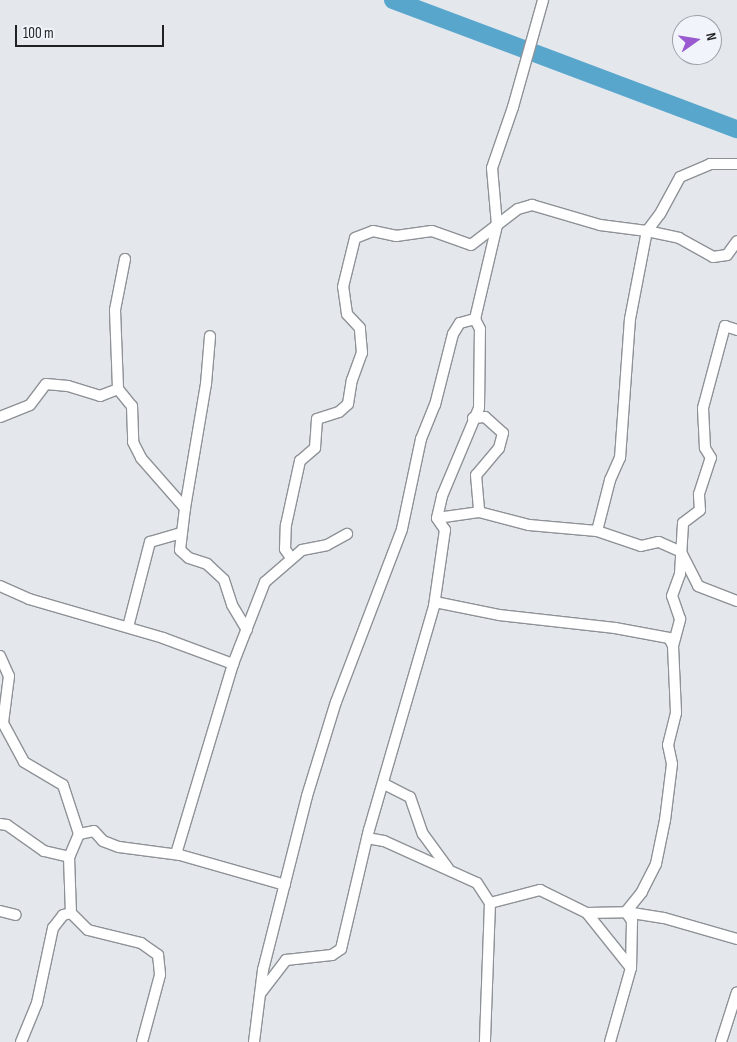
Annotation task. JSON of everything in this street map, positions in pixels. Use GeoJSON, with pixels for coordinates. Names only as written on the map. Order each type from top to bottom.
{"type":"FeatureCollection","features":[{"type":"Feature","properties":{"kind":"street"},"geometry":{"type":"LineString","coordinates":[[259,995],[286,960],[337,953],[367,838],[435,602],[446,530],[437,518],[442,496],[473,418],[479,408],[480,329],[475,319],[498,225],[492,168],[500,138],[514,107],[543,0]]}},
{"type":"Feature","properties":{"kind":"street"},"geometry":{"type":"LineString","coordinates":[[597,531],[610,480],[620,458],[630,320],[647,231],[680,177],[710,164],[737,164]]}},
{"type":"Feature","properties":{"kind":"street"},"geometry":{"type":"LineString","coordinates":[[291,558],[285,549],[286,525],[300,460],[315,448],[317,419],[339,412],[348,404],[352,380],[362,353],[360,328],[347,314],[343,287],[355,238],[373,231],[396,236],[432,231],[471,245],[518,209],[532,205],[600,225],[647,231],[678,238],[713,257],[727,255],[737,241]]}},
{"type":"Feature","properties":{"kind":"street"},"geometry":{"type":"LineString","coordinates":[[125,258],[115,310],[118,389],[132,406],[133,442],[141,458],[185,508]]}},
{"type":"Feature","properties":{"kind":"street"},"geometry":{"type":"LineString","coordinates":[[254,1042],[263,970],[307,796],[336,702],[402,529],[421,439],[435,405],[453,334],[460,323],[475,319]]}},
{"type":"Feature","properties":{"kind":"street"},"geometry":{"type":"LineString","coordinates":[[626,912],[642,892],[656,864],[665,820],[672,764],[668,745],[676,713],[673,646],[680,619],[672,596],[680,574],[683,523],[700,510],[699,494],[711,458],[705,448],[703,408],[711,368],[724,326],[737,330]]}},
{"type":"Feature","properties":{"kind":"street"},"geometry":{"type":"LineString","coordinates":[[210,336],[206,384],[181,533],[180,550],[189,558],[207,564],[224,580],[232,605],[247,630]]}},
{"type":"Feature","properties":{"kind":"street"},"geometry":{"type":"LineString","coordinates":[[0,417],[30,405],[46,384],[68,386],[100,396],[118,389]]}},
{"type":"Feature","properties":{"kind":"street"},"geometry":{"type":"LineString","coordinates":[[473,418],[486,417],[503,433],[499,448],[476,475],[479,512]]}},
{"type":"Feature","properties":{"kind":"street"},"geometry":{"type":"LineString","coordinates":[[437,518],[479,512],[530,525],[597,531],[641,546],[659,542],[681,552],[698,586],[737,601]]}},
{"type":"Feature","properties":{"kind":"street"},"geometry":{"type":"LineString","coordinates":[[128,626],[150,542],[181,533]]}},
{"type":"Feature","properties":{"kind":"street"},"geometry":{"type":"LineString","coordinates":[[176,854],[233,664],[265,582],[302,550],[327,545],[347,534]]}},
{"type":"Feature","properties":{"kind":"street"},"geometry":{"type":"LineString","coordinates":[[0,586],[29,599],[128,626],[233,664]]}},
{"type":"Feature","properties":{"kind":"street"},"geometry":{"type":"LineString","coordinates":[[435,602],[499,615],[615,628],[669,638],[673,646]]}},
{"type":"Feature","properties":{"kind":"street"},"geometry":{"type":"LineString","coordinates":[[0,656],[9,676],[4,723],[24,762],[63,785],[79,834],[69,857],[71,913],[88,930],[142,943],[158,955],[160,975],[142,1042]]}},
{"type":"Feature","properties":{"kind":"street"},"geometry":{"type":"LineString","coordinates":[[384,784],[410,797],[423,834],[450,871]]}},
{"type":"Feature","properties":{"kind":"street"},"geometry":{"type":"LineString","coordinates":[[0,824],[7,825],[44,851],[69,857]]}},
{"type":"Feature","properties":{"kind":"street"},"geometry":{"type":"LineString","coordinates":[[79,834],[94,831],[103,841],[119,846],[176,854],[285,885]]}},
{"type":"Feature","properties":{"kind":"street"},"geometry":{"type":"LineString","coordinates":[[367,838],[384,841],[477,883],[490,902],[485,1042]]}},
{"type":"Feature","properties":{"kind":"street"},"geometry":{"type":"LineString","coordinates":[[490,902],[540,890],[586,913],[631,968]]}},
{"type":"Feature","properties":{"kind":"street"},"geometry":{"type":"LineString","coordinates":[[0,911],[16,915]]}},
{"type":"Feature","properties":{"kind":"street"},"geometry":{"type":"LineString","coordinates":[[610,1042],[631,968],[632,921],[626,912]]}},
{"type":"Feature","properties":{"kind":"street"},"geometry":{"type":"LineString","coordinates":[[586,913],[626,912],[664,918],[737,939]]}},
{"type":"Feature","properties":{"kind":"street"},"geometry":{"type":"LineString","coordinates":[[21,1042],[37,1003],[53,928],[63,915],[71,913]]}},
{"type":"Feature","properties":{"kind":"street"},"geometry":{"type":"LineString","coordinates":[[721,1042],[737,992]]}},
{"type":"Feature","properties":{"kind":"waterway"},"geometry":{"type":"LineString","coordinates":[[393,0],[737,129]]}}]}
